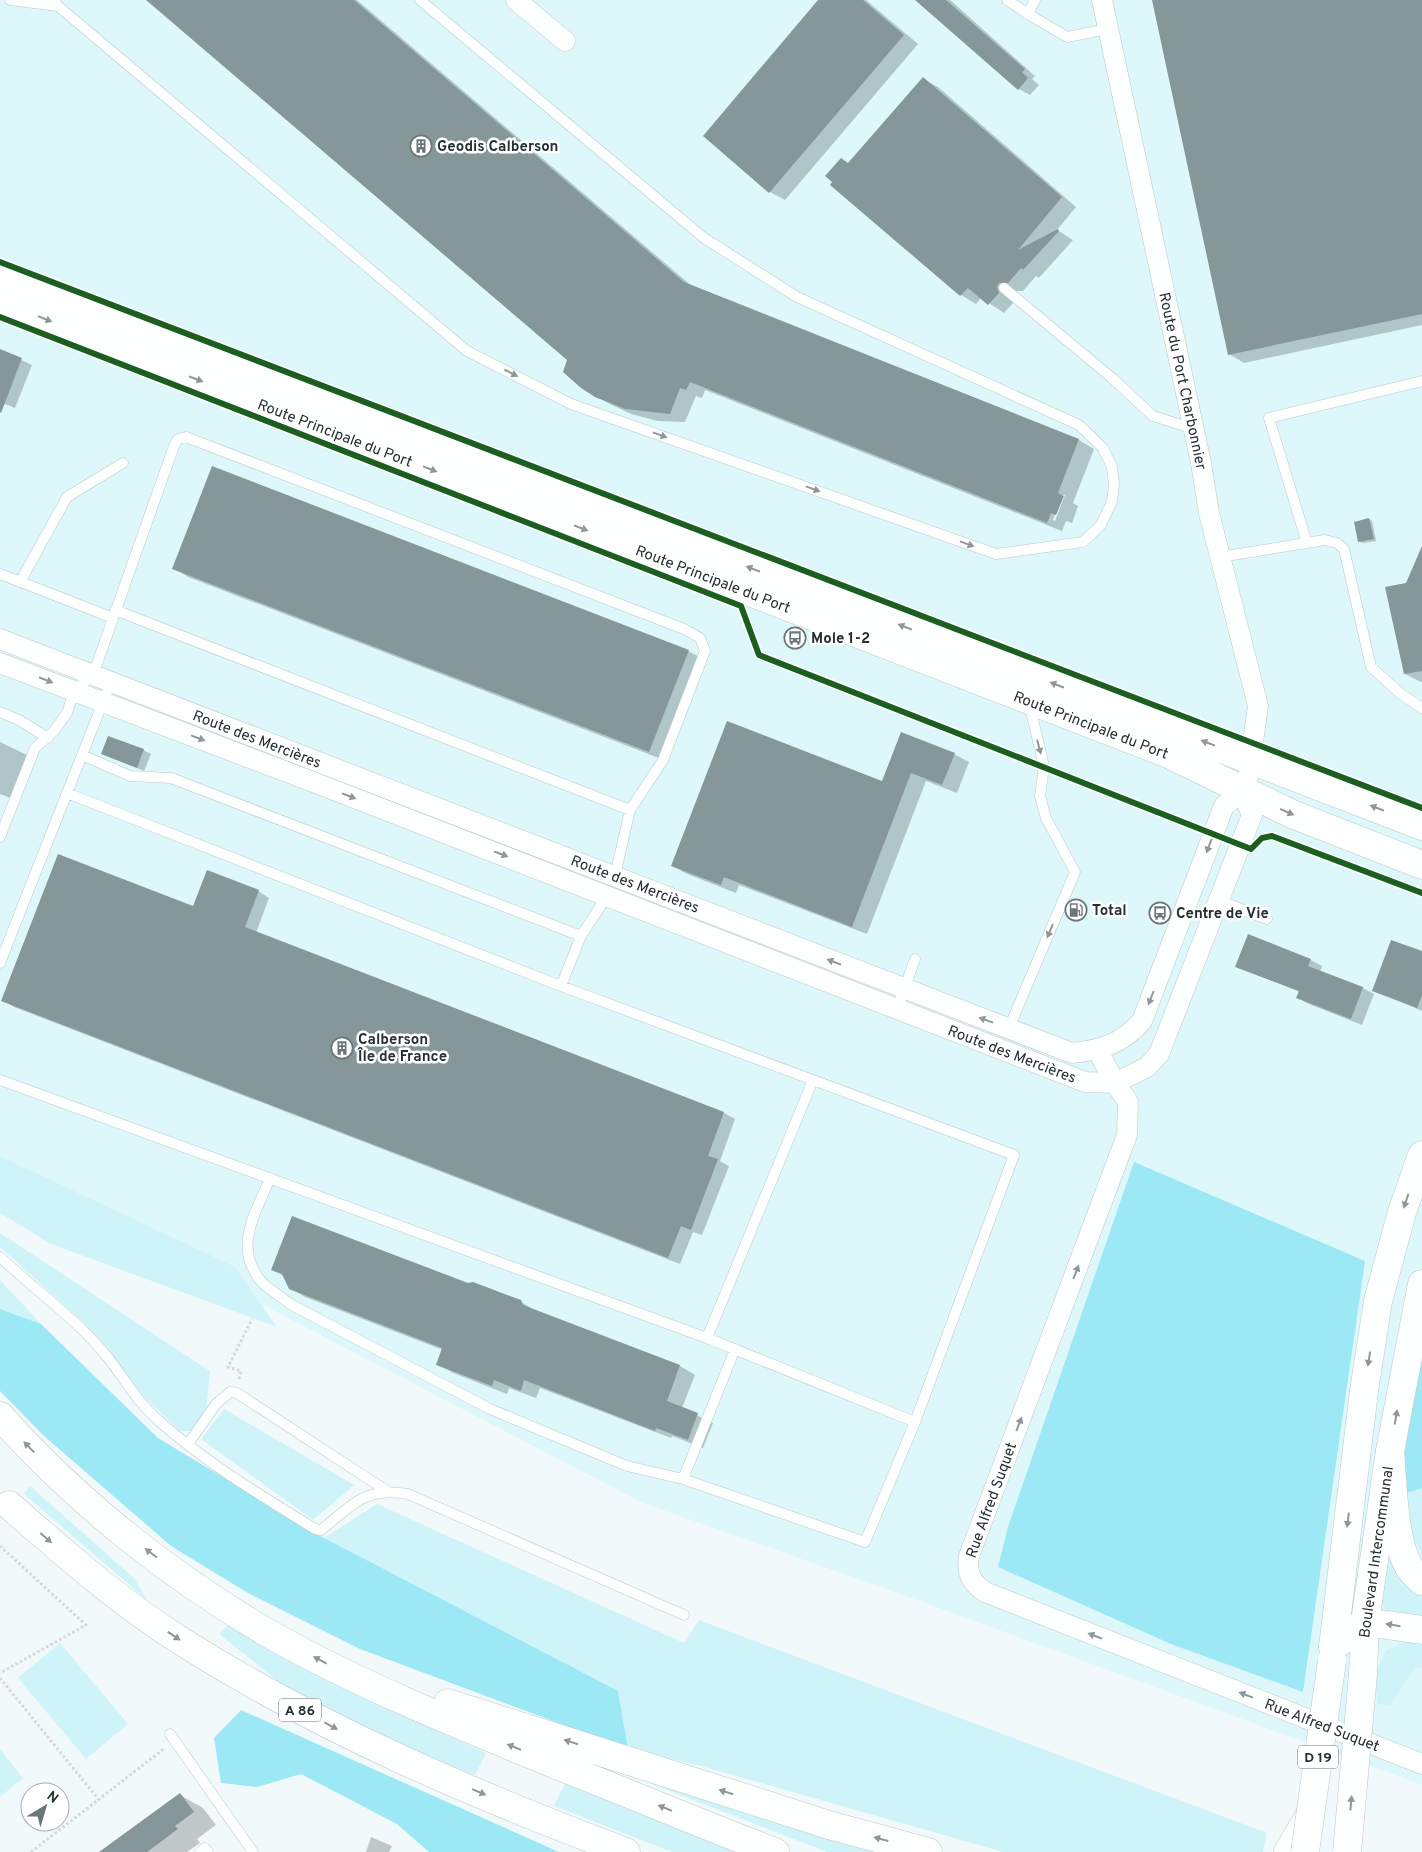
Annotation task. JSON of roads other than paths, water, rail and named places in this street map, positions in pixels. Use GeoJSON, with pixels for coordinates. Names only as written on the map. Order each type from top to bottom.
{"type":"FeatureCollection","features":[{"type":"Feature","properties":{"kind":"main road","name":"Route Principale du Port"},"geometry":{"type":"LineString","coordinates":[[0,279],[1422,826]]}},
{"type":"Feature","properties":{"kind":"main road","name":"Route Principale du Port"},"geometry":{"type":"LineString","coordinates":[[0,302],[1166,753],[1242,792],[1292,814],[1422,865]]}},
{"type":"Feature","properties":{"kind":"main road","name":"Boulevard Intercommunal"},"geometry":{"type":"LineString","coordinates":[[1305,1852],[1332,1654],[1364,1391],[1378,1302],[1402,1212],[1422,1155]]}},
{"type":"Feature","properties":{"kind":"main road","name":"Boulevard Intercommunal"},"geometry":{"type":"LineString","coordinates":[[1347,1852],[1363,1674],[1365,1622],[1390,1451],[1422,1284]]}},
{"type":"Feature","properties":{"kind":"main road"},"geometry":{"type":"LineString","coordinates":[[0,1416],[33,1451],[116,1526],[190,1583],[273,1635],[363,1682],[458,1725],[775,1852]]}},
{"type":"Feature","properties":{"kind":"main road"},"geometry":{"type":"LineString","coordinates":[[1390,1451],[1396,1519],[1406,1560],[1409,1568],[1422,1581]]}},
{"type":"Feature","properties":{"kind":"main road","name":"A 86"},"geometry":{"type":"LineString","coordinates":[[9,1505],[73,1562],[118,1597],[180,1640],[272,1695],[359,1741],[626,1852]]}},
{"type":"Feature","properties":{"kind":"main road"},"geometry":{"type":"LineString","coordinates":[[1332,1654],[1365,1622],[1422,1630]]}},
{"type":"Feature","properties":{"kind":"main road"},"geometry":{"type":"LineString","coordinates":[[363,1682],[404,1687],[459,1707],[829,1825],[928,1852]]}},
{"type":"Feature","properties":{"kind":"main road"},"geometry":{"type":"LineString","coordinates":[[1288,1852],[1310,1815]]}},
{"type":"Feature","properties":{"kind":"street"},"geometry":{"type":"LineString","coordinates":[[516,0],[565,41]]}},
{"type":"Feature","properties":{"kind":"street","name":"Route du Port Charbonnier"},"geometry":{"type":"LineString","coordinates":[[1102,0],[1194,429],[1209,513],[1258,706],[1253,742],[1254,761]]}},
{"type":"Feature","properties":{"kind":"street","name":"Route des Mercières"},"geometry":{"type":"LineString","coordinates":[[0,639],[904,990],[1072,1053],[1098,1051],[1118,1042],[1132,1033],[1142,1021],[1224,806],[1242,792],[1252,815],[1159,1054],[1147,1067],[1115,1083],[1085,1082],[608,896],[0,663]]}},
{"type":"Feature","properties":{"kind":"street"},"geometry":{"type":"LineString","coordinates":[[1242,792],[1254,761]]}},
{"type":"Feature","properties":{"kind":"street","name":"Rue Alfred Suquet"},"geometry":{"type":"LineString","coordinates":[[1098,1051],[1115,1083],[1128,1102],[1127,1135],[969,1556],[967,1566],[970,1577],[977,1586],[994,1596],[1422,1764]]}},
{"type":"Feature","properties":{"kind":"lane"},"geometry":{"type":"LineString","coordinates":[[10,0],[56,3],[467,351],[571,404],[996,554],[1083,542],[1101,524],[1112,500],[1114,485],[1112,467],[1103,448],[1079,425],[797,297],[713,244],[420,0]]}},
{"type":"Feature","properties":{"kind":"lane"},"geometry":{"type":"LineString","coordinates":[[1007,0],[1067,37],[1108,29]]}},
{"type":"Feature","properties":{"kind":"lane"},"geometry":{"type":"LineString","coordinates":[[1028,14],[1035,0]]}},
{"type":"Feature","properties":{"kind":"lane"},"geometry":{"type":"LineString","coordinates":[[1004,288],[1112,378],[1152,416],[1194,429]]}},
{"type":"Feature","properties":{"kind":"lane"},"geometry":{"type":"LineString","coordinates":[[1307,543],[1269,418],[1422,381]]}},
{"type":"Feature","properties":{"kind":"lane"},"geometry":{"type":"LineString","coordinates":[[0,963],[103,702],[102,679],[114,614],[174,446],[178,438],[186,437],[684,629],[700,638],[706,651],[663,760],[630,810],[616,877],[608,896],[581,936],[561,986]]}},
{"type":"Feature","properties":{"kind":"lane"},"geometry":{"type":"LineString","coordinates":[[20,582],[67,497],[123,463]]}},
{"type":"Feature","properties":{"kind":"lane"},"geometry":{"type":"LineString","coordinates":[[1220,557],[1325,540],[1337,543],[1344,549],[1370,667],[1401,694],[1422,708]]}},
{"type":"Feature","properties":{"kind":"lane"},"geometry":{"type":"LineString","coordinates":[[0,574],[114,614],[630,810]]}},
{"type":"Feature","properties":{"kind":"lane"},"geometry":{"type":"LineString","coordinates":[[0,837],[36,748],[48,738],[67,713],[74,691],[102,679]]}},
{"type":"Feature","properties":{"kind":"lane"},"geometry":{"type":"LineString","coordinates":[[1009,1028],[1074,872],[1046,818],[1040,796],[1044,766],[1028,700]]}},
{"type":"Feature","properties":{"kind":"lane"},"geometry":{"type":"LineString","coordinates":[[0,712],[19,720],[48,738]]}},
{"type":"Feature","properties":{"kind":"lane"},"geometry":{"type":"LineString","coordinates":[[82,755],[130,776],[171,778],[581,936]]}},
{"type":"Feature","properties":{"kind":"lane"},"geometry":{"type":"LineString","coordinates":[[68,793],[561,986],[1014,1155],[915,1422],[865,1542],[683,1479],[627,1466],[490,1409],[290,1304],[261,1281],[248,1262],[246,1236],[270,1178]]}},
{"type":"Feature","properties":{"kind":"lane"},"geometry":{"type":"LineString","coordinates":[[1218,900],[1267,918]]}},
{"type":"Feature","properties":{"kind":"lane"},"geometry":{"type":"LineString","coordinates":[[896,1009],[915,958]]}},
{"type":"Feature","properties":{"kind":"lane"},"geometry":{"type":"LineString","coordinates":[[0,1080],[707,1338],[915,1422]]}},
{"type":"Feature","properties":{"kind":"lane"},"geometry":{"type":"LineString","coordinates":[[707,1338],[813,1080]]}},
{"type":"Feature","properties":{"kind":"lane"},"geometry":{"type":"LineString","coordinates":[[0,1257],[76,1325],[109,1358],[135,1397],[159,1422],[233,1478],[316,1530],[321,1530],[364,1496],[387,1491],[408,1494],[684,1615]]}},
{"type":"Feature","properties":{"kind":"lane"},"geometry":{"type":"LineString","coordinates":[[683,1479],[735,1350]]}},
{"type":"Feature","properties":{"kind":"lane"},"geometry":{"type":"LineString","coordinates":[[188,1444],[216,1404],[230,1392],[237,1394],[387,1491]]}},
{"type":"Feature","properties":{"kind":"lane"},"geometry":{"type":"LineString","coordinates":[[170,1734],[253,1852]]}},
{"type":"Feature","properties":{"kind":"lane"},"geometry":{"type":"LineString","coordinates":[[200,1852],[205,1848],[208,1852]]}},
{"type":"Feature","properties":{"kind":"place","name":"Geodis Calberson"},"geometry":{"type":"Point","coordinates":[421,146]}},
{"type":"Feature","properties":{"kind":"place","name":"Mole 1-2"},"geometry":{"type":"Point","coordinates":[795,638]}},
{"type":"Feature","properties":{"kind":"place","name":"Total"},"geometry":{"type":"Point","coordinates":[1076,910]}},
{"type":"Feature","properties":{"kind":"place","name":"Centre de Vie"},"geometry":{"type":"Point","coordinates":[1160,913]}},
{"type":"Feature","properties":{"kind":"place","name":"Calberson Île de France"},"geometry":{"type":"Point","coordinates":[342,1048]}}]}
